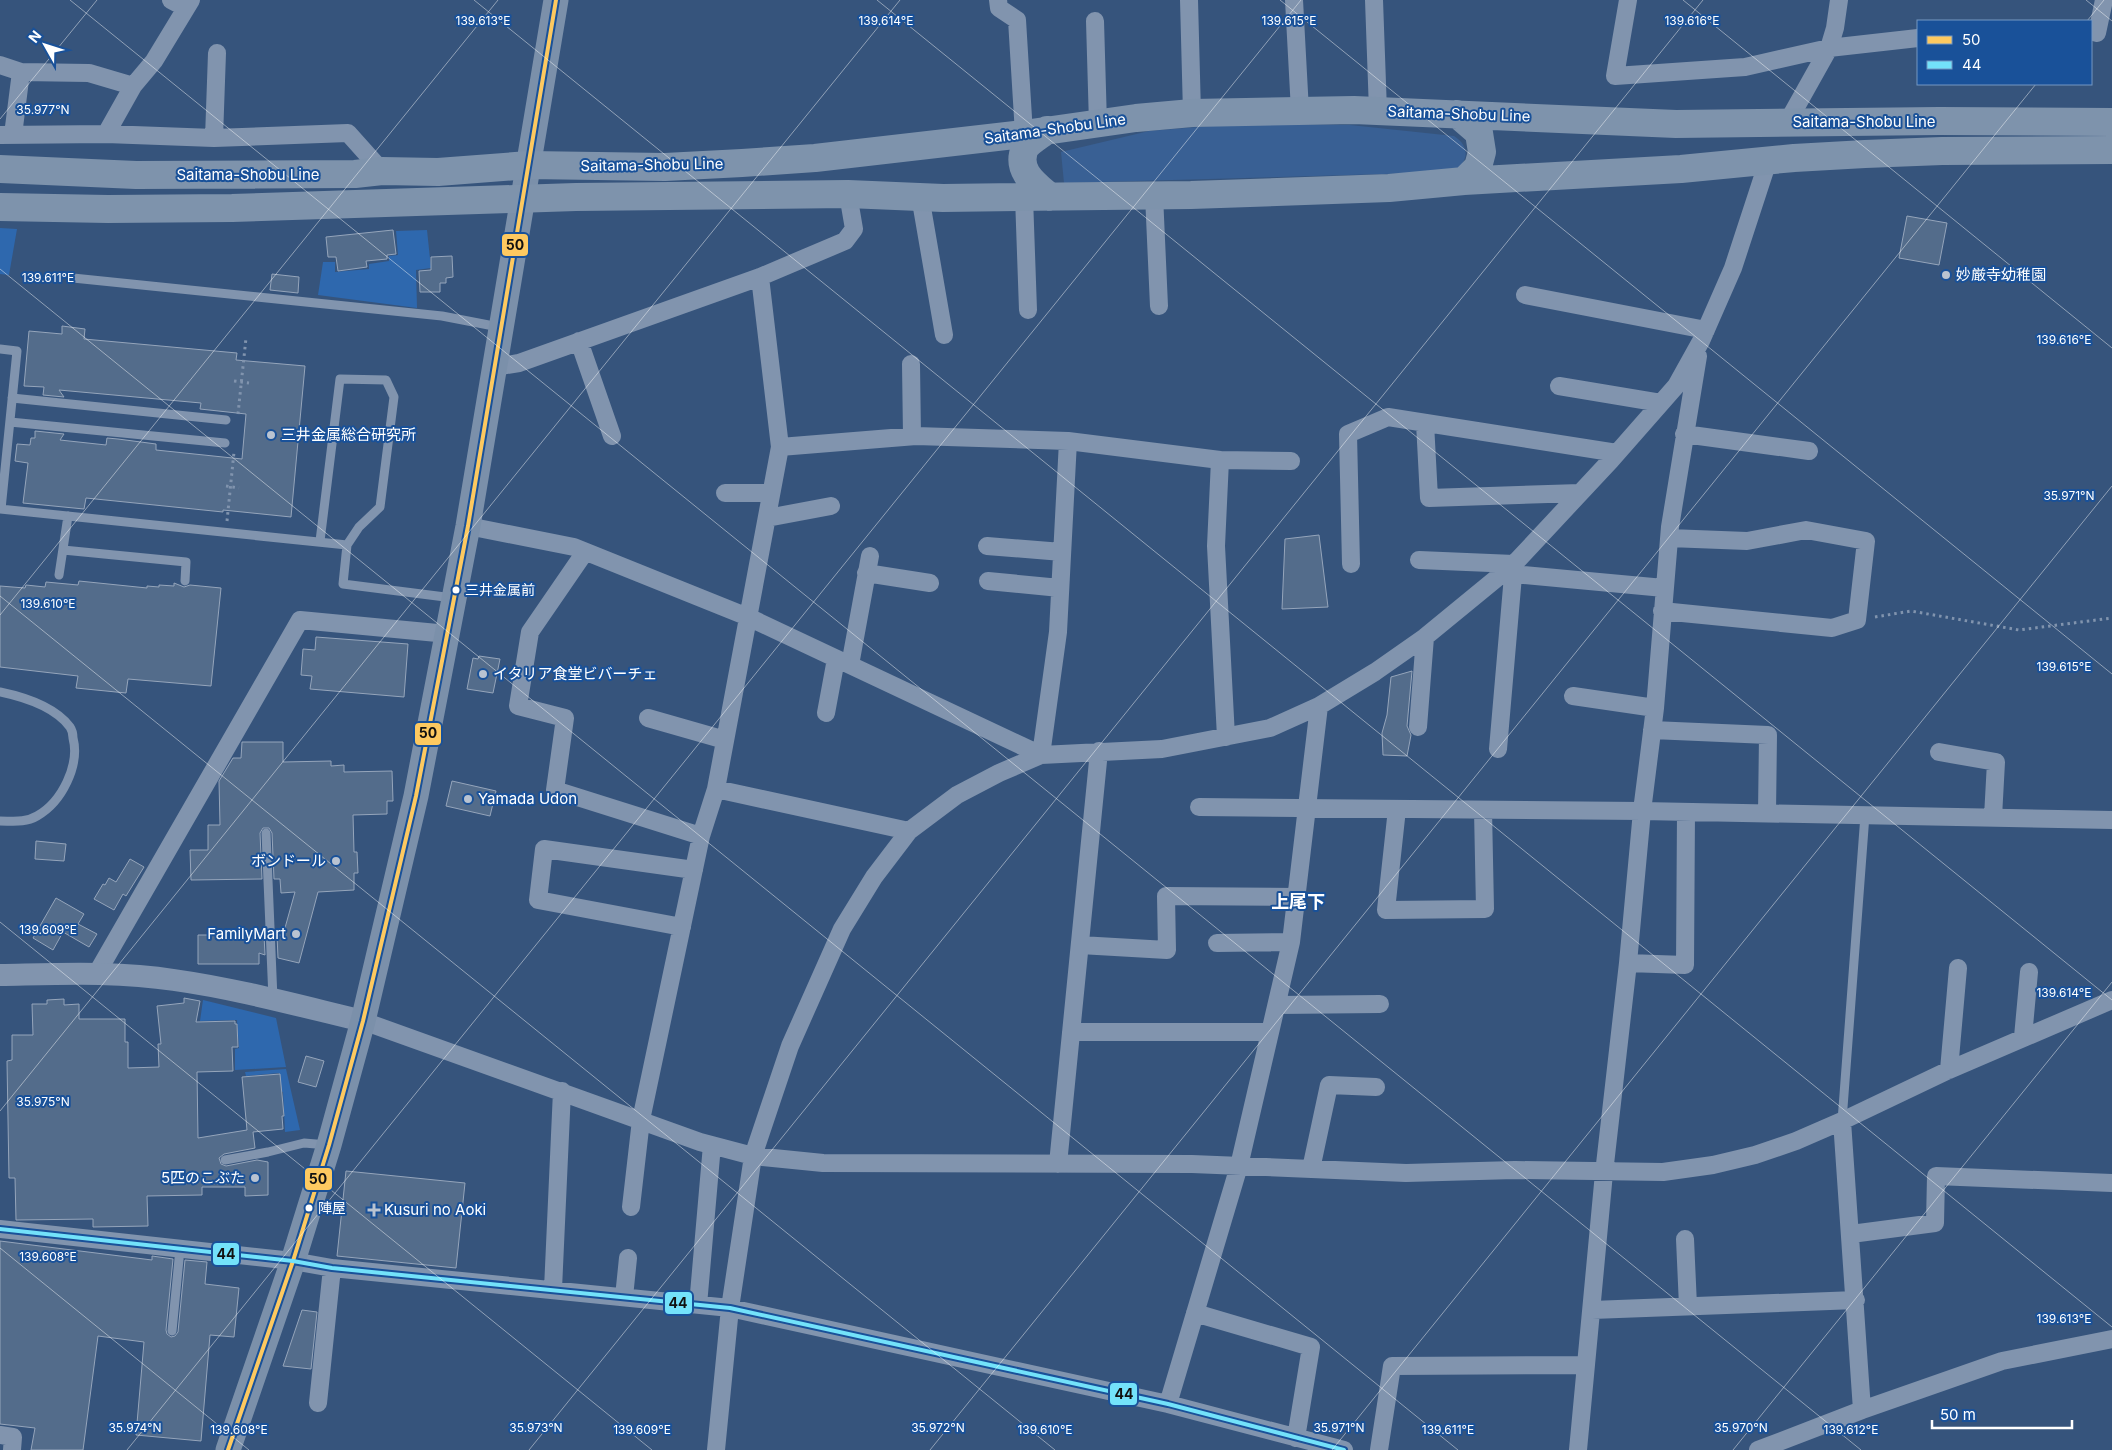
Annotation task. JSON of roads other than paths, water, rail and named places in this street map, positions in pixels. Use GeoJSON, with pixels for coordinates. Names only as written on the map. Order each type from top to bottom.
{"type":"FeatureCollection","features":[{"type":"Feature","properties":{"kind":"main road"},"geometry":{"type":"LineString","coordinates":[[228,1450],[293,1262],[329,1145],[363,1021],[416,796],[468,526],[556,0]]}},
{"type":"Feature","properties":{"kind":"main road","name":"Saitama-Shobu Line"},"geometry":{"type":"LineString","coordinates":[[0,170],[71,173],[355,174],[438,172],[529,165],[665,167],[815,158],[1136,118],[1192,114],[1300,111],[1378,111],[1676,124],[2112,122]]}},
{"type":"Feature","properties":{"kind":"main road"},"geometry":{"type":"LineString","coordinates":[[1458,114],[1479,133],[1482,152],[1478,167],[1464,181]]}},
{"type":"Feature","properties":{"kind":"main road"},"geometry":{"type":"LineString","coordinates":[[1035,132],[1026,147],[1023,157],[1028,179],[1037,197]]}},
{"type":"Feature","properties":{"kind":"main road","name":"Saitama-Shobu Line"},"geometry":{"type":"LineString","coordinates":[[0,207],[312,206],[522,198],[848,194],[1037,197],[1154,196],[1389,188],[1464,181],[1681,169],[1768,161],[1942,151],[2112,150]]}},
{"type":"Feature","properties":{"kind":"main road"},"geometry":{"type":"LineString","coordinates":[[35,172],[46,179],[51,188],[49,198],[35,208]]}},
{"type":"Feature","properties":{"kind":"main road"},"geometry":{"type":"LineString","coordinates":[[71,173],[61,190],[72,208]]}},
{"type":"Feature","properties":{"kind":"street"},"geometry":{"type":"LineString","coordinates":[[998,0],[999,8],[1017,20],[1035,132]]}},
{"type":"Feature","properties":{"kind":"street"},"geometry":{"type":"LineString","coordinates":[[1189,0],[1192,114]]}},
{"type":"Feature","properties":{"kind":"street"},"geometry":{"type":"LineString","coordinates":[[1294,0],[1300,111]]}},
{"type":"Feature","properties":{"kind":"street"},"geometry":{"type":"LineString","coordinates":[[1374,0],[1378,111]]}},
{"type":"Feature","properties":{"kind":"street"},"geometry":{"type":"LineString","coordinates":[[1628,0],[1615,76],[1745,67],[1829,48],[1917,38]]}},
{"type":"Feature","properties":{"kind":"street"},"geometry":{"type":"LineString","coordinates":[[1787,123],[1829,48],[1835,28],[1839,0]]}},
{"type":"Feature","properties":{"kind":"street"},"geometry":{"type":"LineString","coordinates":[[2100,33],[2104,0]]}},
{"type":"Feature","properties":{"kind":"street"},"geometry":{"type":"LineString","coordinates":[[106,134],[133,86],[154,61],[183,3]]}},
{"type":"Feature","properties":{"kind":"street"},"geometry":{"type":"LineString","coordinates":[[1095,21],[1098,124]]}},
{"type":"Feature","properties":{"kind":"street"},"geometry":{"type":"LineString","coordinates":[[214,138],[217,52]]}},
{"type":"Feature","properties":{"kind":"street"},"geometry":{"type":"LineString","coordinates":[[0,64],[21,72],[89,73],[133,86]]}},
{"type":"Feature","properties":{"kind":"street"},"geometry":{"type":"LineString","coordinates":[[21,72],[6,135],[106,134],[214,138],[348,133],[382,172]]}},
{"type":"Feature","properties":{"kind":"street"},"geometry":{"type":"LineString","coordinates":[[716,1450],[730,1308],[754,1156],[790,1046],[842,929],[874,877],[909,831],[957,794],[1041,755],[1162,749],[1270,728],[1319,706],[1374,672],[1514,569],[1676,386],[1704,336],[1733,268],[1768,161]]}},
{"type":"Feature","properties":{"kind":"street"},"geometry":{"type":"LineString","coordinates":[[495,367],[519,363],[760,277],[845,241],[854,229],[848,194]]}},
{"type":"Feature","properties":{"kind":"street"},"geometry":{"type":"LineString","coordinates":[[920,196],[944,335]]}},
{"type":"Feature","properties":{"kind":"street"},"geometry":{"type":"LineString","coordinates":[[1154,196],[1158,306]]}},
{"type":"Feature","properties":{"kind":"street"},"geometry":{"type":"LineString","coordinates":[[1028,310],[1037,197]]}},
{"type":"Feature","properties":{"kind":"street"},"geometry":{"type":"LineString","coordinates":[[631,1207],[641,1120],[694,870],[716,789],[780,446],[760,277]]}},
{"type":"Feature","properties":{"kind":"street"},"geometry":{"type":"LineString","coordinates":[[1525,295],[1704,336]]}},
{"type":"Feature","properties":{"kind":"street"},"geometry":{"type":"LineString","coordinates":[[1578,1450],[1604,1173],[1628,963],[1642,811],[1655,708],[1669,538],[1684,434],[1704,336]]}},
{"type":"Feature","properties":{"kind":"street"},"geometry":{"type":"LineString","coordinates":[[579,341],[612,436]]}},
{"type":"Feature","properties":{"kind":"street"},"geometry":{"type":"LineString","coordinates":[[911,364],[912,436]]}},
{"type":"Feature","properties":{"kind":"street"},"geometry":{"type":"LineString","coordinates":[[1559,386],[1661,403]]}},
{"type":"Feature","properties":{"kind":"street"},"geometry":{"type":"LineString","coordinates":[[1351,564],[1348,434],[1388,417],[1617,453]]}},
{"type":"Feature","properties":{"kind":"street"},"geometry":{"type":"LineString","coordinates":[[1424,424],[1429,498],[1580,493]]}},
{"type":"Feature","properties":{"kind":"street"},"geometry":{"type":"LineString","coordinates":[[1684,434],[1809,451]]}},
{"type":"Feature","properties":{"kind":"street"},"geometry":{"type":"LineString","coordinates":[[780,446],[912,436],[1068,441],[1220,460],[1291,461]]}},
{"type":"Feature","properties":{"kind":"street"},"geometry":{"type":"LineString","coordinates":[[1041,755],[1058,632],[1068,441]]}},
{"type":"Feature","properties":{"kind":"street"},"geometry":{"type":"LineString","coordinates":[[1220,460],[1216,546],[1226,737]]}},
{"type":"Feature","properties":{"kind":"street"},"geometry":{"type":"LineString","coordinates":[[726,493],[771,493]]}},
{"type":"Feature","properties":{"kind":"street"},"geometry":{"type":"LineString","coordinates":[[767,518],[832,506]]}},
{"type":"Feature","properties":{"kind":"street"},"geometry":{"type":"LineString","coordinates":[[468,526],[574,547],[748,617],[1041,755]]}},
{"type":"Feature","properties":{"kind":"street"},"geometry":{"type":"LineString","coordinates":[[1662,611],[1832,628],[1857,620],[1866,541],[1806,530],[1747,541],[1669,538]]}},
{"type":"Feature","properties":{"kind":"street"},"geometry":{"type":"LineString","coordinates":[[987,546],[1062,552]]}},
{"type":"Feature","properties":{"kind":"street"},"geometry":{"type":"LineString","coordinates":[[585,552],[530,632],[518,706],[566,718],[555,790],[702,836]]}},
{"type":"Feature","properties":{"kind":"street"},"geometry":{"type":"LineString","coordinates":[[1419,560],[1514,569],[1664,588]]}},
{"type":"Feature","properties":{"kind":"street"},"geometry":{"type":"LineString","coordinates":[[826,713],[843,662],[868,564],[930,583]]}},
{"type":"Feature","properties":{"kind":"street"},"geometry":{"type":"LineString","coordinates":[[1498,749],[1514,569]]}},
{"type":"Feature","properties":{"kind":"street"},"geometry":{"type":"LineString","coordinates":[[988,581],[1060,588]]}},
{"type":"Feature","properties":{"kind":"street"},"geometry":{"type":"LineString","coordinates":[[96,974],[300,620],[448,634]]}},
{"type":"Feature","properties":{"kind":"street"},"geometry":{"type":"LineString","coordinates":[[1418,727],[1424,637]]}},
{"type":"Feature","properties":{"kind":"street"},"geometry":{"type":"LineString","coordinates":[[1573,696],[1655,708]]}},
{"type":"Feature","properties":{"kind":"street"},"geometry":{"type":"LineString","coordinates":[[1168,1404],[1239,1166],[1291,942],[1319,706]]}},
{"type":"Feature","properties":{"kind":"street"},"geometry":{"type":"LineString","coordinates":[[648,718],[725,740]]}},
{"type":"Feature","properties":{"kind":"street"},"geometry":{"type":"LineString","coordinates":[[1652,730],[1768,735],[1768,813]]}},
{"type":"Feature","properties":{"kind":"street"},"geometry":{"type":"LineString","coordinates":[[1058,1164],[1099,751]]}},
{"type":"Feature","properties":{"kind":"street"},"geometry":{"type":"LineString","coordinates":[[1939,752],[1996,762],[1993,817]]}},
{"type":"Feature","properties":{"kind":"street"},"geometry":{"type":"LineString","coordinates":[[716,789],[909,831]]}},
{"type":"Feature","properties":{"kind":"street"},"geometry":{"type":"LineString","coordinates":[[1199,808],[1642,811],[2112,820]]}},
{"type":"Feature","properties":{"kind":"street"},"geometry":{"type":"LineString","coordinates":[[1397,810],[1386,910],[1485,908],[1483,810]]}},
{"type":"Feature","properties":{"kind":"street"},"geometry":{"type":"LineString","coordinates":[[1628,963],[1685,965],[1686,812]]}},
{"type":"Feature","properties":{"kind":"street"},"geometry":{"type":"LineString","coordinates":[[682,927],[538,900],[544,849],[694,870]]}},
{"type":"Feature","properties":{"kind":"street"},"geometry":{"type":"LineString","coordinates":[[1080,946],[1167,950],[1166,896],[1297,897]]}},
{"type":"Feature","properties":{"kind":"street"},"geometry":{"type":"LineString","coordinates":[[1216,943],[1291,942]]}},
{"type":"Feature","properties":{"kind":"street"},"geometry":{"type":"LineString","coordinates":[[1949,1070],[1958,968]]}},
{"type":"Feature","properties":{"kind":"street"},"geometry":{"type":"LineString","coordinates":[[2024,1037],[2029,972]]}},
{"type":"Feature","properties":{"kind":"street"},"geometry":{"type":"LineString","coordinates":[[0,975],[96,974],[173,980],[272,999],[363,1021],[712,1145],[754,1156],[823,1163],[1192,1164],[1406,1173],[1515,1170],[1604,1173],[1663,1172],[1713,1165],[1755,1155],[1842,1121],[1949,1070],[2112,1000]]}},
{"type":"Feature","properties":{"kind":"street"},"geometry":{"type":"LineString","coordinates":[[1277,1004],[1380,1004]]}},
{"type":"Feature","properties":{"kind":"street"},"geometry":{"type":"LineString","coordinates":[[1071,1032],[1270,1032]]}},
{"type":"Feature","properties":{"kind":"street"},"geometry":{"type":"LineString","coordinates":[[1311,1169],[1329,1085],[1376,1087]]}},
{"type":"Feature","properties":{"kind":"street"},"geometry":{"type":"LineString","coordinates":[[553,1289],[562,1091]]}},
{"type":"Feature","properties":{"kind":"street"},"geometry":{"type":"LineString","coordinates":[[1842,1121],[1856,1300],[1862,1410]]}},
{"type":"Feature","properties":{"kind":"street"},"geometry":{"type":"LineString","coordinates":[[698,1305],[712,1145]]}},
{"type":"Feature","properties":{"kind":"street"},"geometry":{"type":"LineString","coordinates":[[1851,1234],[1935,1223],[1936,1176],[2112,1183]]}},
{"type":"Feature","properties":{"kind":"street"},"geometry":{"type":"LineString","coordinates":[[0,1229],[332,1268],[730,1308],[1168,1404],[1344,1450]]}},
{"type":"Feature","properties":{"kind":"street"},"geometry":{"type":"LineString","coordinates":[[1685,1239],[1688,1306]]}},
{"type":"Feature","properties":{"kind":"street"},"geometry":{"type":"LineString","coordinates":[[624,1297],[628,1258]]}},
{"type":"Feature","properties":{"kind":"street"},"geometry":{"type":"LineString","coordinates":[[318,1403],[332,1268]]}},
{"type":"Feature","properties":{"kind":"street"},"geometry":{"type":"LineString","coordinates":[[1592,1310],[1856,1300]]}},
{"type":"Feature","properties":{"kind":"street"},"geometry":{"type":"LineString","coordinates":[[1195,1313],[1311,1347],[1296,1438]]}},
{"type":"Feature","properties":{"kind":"street"},"geometry":{"type":"LineString","coordinates":[[1758,1450],[1862,1410],[2002,1361],[2112,1339]]}},
{"type":"Feature","properties":{"kind":"street"},"geometry":{"type":"LineString","coordinates":[[1379,1450],[1392,1366],[1586,1365]]}},
{"type":"Feature","properties":{"kind":"street"},"geometry":{"type":"LineString","coordinates":[[0,1435],[13,1437],[12,1450]]}},
{"type":"Feature","properties":{"kind":"lane"},"geometry":{"type":"LineString","coordinates":[[73,278],[442,316],[501,328]]}},
{"type":"Feature","properties":{"kind":"lane"},"geometry":{"type":"LineString","coordinates":[[0,349],[17,351],[1,509],[347,544]]}},
{"type":"Feature","properties":{"kind":"lane"},"geometry":{"type":"LineString","coordinates":[[320,541],[340,379],[386,380],[394,397],[380,508],[358,527],[347,544],[343,584],[455,598]]}},
{"type":"Feature","properties":{"kind":"lane"},"geometry":{"type":"LineString","coordinates":[[12,398],[226,420]]}},
{"type":"Feature","properties":{"kind":"lane"},"geometry":{"type":"LineString","coordinates":[[10,422],[225,443]]}},
{"type":"Feature","properties":{"kind":"lane"},"geometry":{"type":"LineString","coordinates":[[59,575],[68,516]]}},
{"type":"Feature","properties":{"kind":"lane"},"geometry":{"type":"LineString","coordinates":[[63,550],[186,562],[185,581]]}},
{"type":"Feature","properties":{"kind":"lane"},"geometry":{"type":"LineString","coordinates":[[0,692],[45,706],[71,728],[76,751],[69,779],[55,801],[37,816],[21,822],[0,821]]}},
{"type":"Feature","properties":{"kind":"lane"},"geometry":{"type":"LineString","coordinates":[[1842,1121],[1865,815]]}},
{"type":"Feature","properties":{"kind":"lane"},"geometry":{"type":"LineString","coordinates":[[266,833],[272,999]]}},
{"type":"Feature","properties":{"kind":"lane"},"geometry":{"type":"LineString","coordinates":[[225,1160],[304,1143],[329,1145]]}},
{"type":"Feature","properties":{"kind":"lane"},"geometry":{"type":"LineString","coordinates":[[172,1331],[180,1249]]}},
{"type":"Feature","properties":{"kind":"place","name":"妙厳寺幼稚園"},"geometry":{"type":"Point","coordinates":[1946,275]}},
{"type":"Feature","properties":{"kind":"place","name":"三井金属総合研究所"},"geometry":{"type":"Point","coordinates":[271,435]}},
{"type":"Feature","properties":{"kind":"place","name":"三井金属前"},"geometry":{"type":"Point","coordinates":[456,590]}},
{"type":"Feature","properties":{"kind":"place","name":"イタリア食堂ビバーチェ"},"geometry":{"type":"Point","coordinates":[483,674]}},
{"type":"Feature","properties":{"kind":"place","name":"Yamada Udon"},"geometry":{"type":"Point","coordinates":[468,799]}},
{"type":"Feature","properties":{"kind":"place","name":"ボンドール"},"geometry":{"type":"Point","coordinates":[336,861]}},
{"type":"Feature","properties":{"kind":"place","name":"FamilyMart"},"geometry":{"type":"Point","coordinates":[296,934]}},
{"type":"Feature","properties":{"kind":"place","name":"5匹のこぶた"},"geometry":{"type":"Point","coordinates":[255,1178]}},
{"type":"Feature","properties":{"kind":"place","name":"陣屋"},"geometry":{"type":"Point","coordinates":[309,1208]}},
{"type":"Feature","properties":{"kind":"place","name":"Kusuri no Aoki"},"geometry":{"type":"Point","coordinates":[374,1210]}},
{"type":"Feature","properties":{"kind":"district","name":"上尾下"},"geometry":{"type":"Point","coordinates":[1298,902]}}]}
